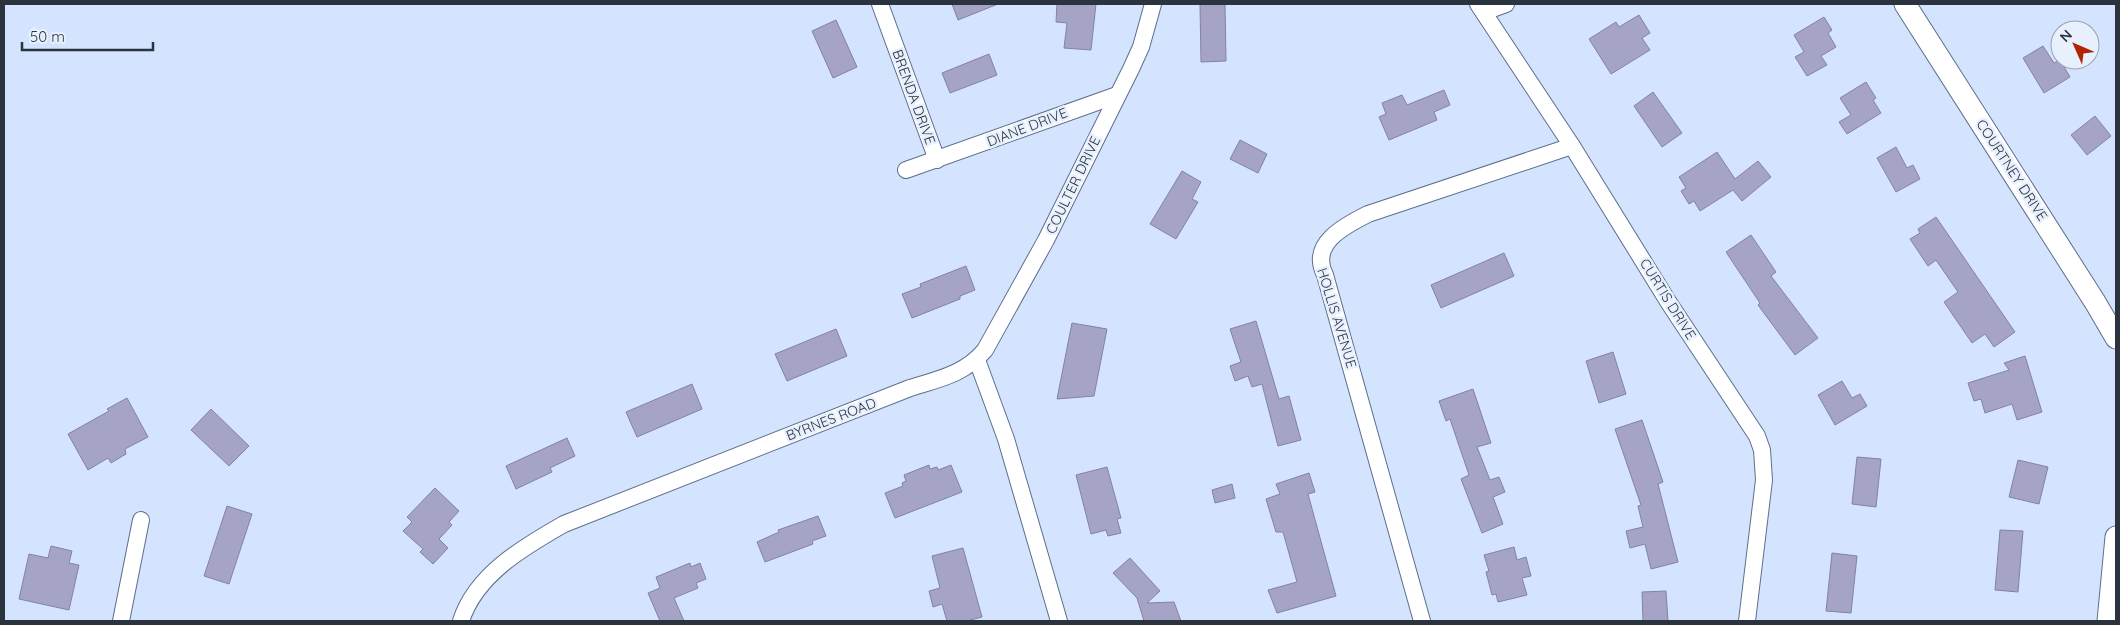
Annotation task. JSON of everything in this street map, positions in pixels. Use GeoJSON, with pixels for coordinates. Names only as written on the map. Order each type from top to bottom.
{"type":"FeatureCollection","features":[{"type":"Feature","properties":{"kind":"street","name":"BRENDA DRIVE"},"geometry":{"type":"LineString","coordinates":[[880,4],[937,160],[906,170]]}},
{"type":"Feature","properties":{"kind":"street","name":"COULTER DRIVE"},"geometry":{"type":"LineString","coordinates":[[977,360],[990,342],[1046,240],[1141,47],[1153,4]]}},
{"type":"Feature","properties":{"kind":"street"},"geometry":{"type":"LineString","coordinates":[[1481,8],[1506,4]]}},
{"type":"Feature","properties":{"kind":"street","name":"COURTNEY DRIVE"},"geometry":{"type":"LineString","coordinates":[[1905,4],[2096,302],[2116,338]]}},
{"type":"Feature","properties":{"kind":"street","name":"CURTIS DRIVE"},"geometry":{"type":"LineString","coordinates":[[1481,8],[1572,146],[1669,303],[1757,436],[1764,465],[1764,480],[1747,621]]}},
{"type":"Feature","properties":{"kind":"street","name":"DIANE DRIVE"},"geometry":{"type":"LineString","coordinates":[[937,160],[1117,95]]}},
{"type":"Feature","properties":{"kind":"street","name":"HOLLIS AVENUE"},"geometry":{"type":"LineString","coordinates":[[1422,621],[1391,505],[1325,275],[1321,267],[1320,254],[1327,243],[1342,229],[1368,214],[1572,146]]}},
{"type":"Feature","properties":{"kind":"street"},"geometry":{"type":"LineString","coordinates":[[977,360],[1006,439],[1059,621]]}},
{"type":"Feature","properties":{"kind":"street","name":"BYRNES ROAD"},"geometry":{"type":"LineString","coordinates":[[461,621],[474,596],[502,564],[520,549],[564,524],[910,388],[955,374],[977,360]]}},
{"type":"Feature","properties":{"kind":"street"},"geometry":{"type":"LineString","coordinates":[[121,621],[141,520]]}},
{"type":"Feature","properties":{"kind":"street"},"geometry":{"type":"LineString","coordinates":[[2108,621],[2116,537]]}},
{"type":"Feature","properties":{"kind":"building"},"geometry":{"type":"Polygon","coordinates":[[[952,4],[998,4],[958,20],[952,4]]]}},
{"type":"Feature","properties":{"kind":"building"},"geometry":{"type":"Polygon","coordinates":[[[1057,4],[1096,4],[1091,50],[1064,48],[1067,23],[1056,22],[1057,4]]]}},
{"type":"Feature","properties":{"kind":"building"},"geometry":{"type":"Polygon","coordinates":[[[1200,4],[1225,4],[1226,61],[1201,62],[1200,4]]]}},
{"type":"Feature","properties":{"kind":"building"},"geometry":{"type":"Polygon","coordinates":[[[1639,15],[1650,33],[1642,38],[1650,50],[1611,74],[1589,39],[1616,22],[1619,27],[1639,15]]]}},
{"type":"Feature","properties":{"kind":"building"},"geometry":{"type":"Polygon","coordinates":[[[1824,17],[1832,30],[1828,33],[1836,47],[1821,56],[1827,65],[1807,76],[1795,57],[1804,52],[1794,35],[1824,17]]]}},
{"type":"Feature","properties":{"kind":"building"},"geometry":{"type":"Polygon","coordinates":[[[836,20],[857,67],[833,78],[812,31],[836,20]]]}},
{"type":"Feature","properties":{"kind":"building"},"geometry":{"type":"Polygon","coordinates":[[[2043,46],[2050,57],[2050,70],[2066,70],[2070,77],[2044,93],[2023,58],[2043,46]]]}},
{"type":"Feature","properties":{"kind":"building"},"geometry":{"type":"Polygon","coordinates":[[[989,54],[997,75],[950,93],[942,73],[989,54]]]}},
{"type":"Feature","properties":{"kind":"building"},"geometry":{"type":"Polygon","coordinates":[[[1866,82],[1876,98],[1873,100],[1881,113],[1847,134],[1839,122],[1851,115],[1840,98],[1866,82]]]}},
{"type":"Feature","properties":{"kind":"building"},"geometry":{"type":"Polygon","coordinates":[[[1444,90],[1450,105],[1434,112],[1437,120],[1389,140],[1379,117],[1386,114],[1382,103],[1402,95],[1407,105],[1444,90]]]}},
{"type":"Feature","properties":{"kind":"building"},"geometry":{"type":"Polygon","coordinates":[[[1653,92],[1682,133],[1662,147],[1634,106],[1653,92]]]}},
{"type":"Feature","properties":{"kind":"building"},"geometry":{"type":"Polygon","coordinates":[[[2095,116],[2111,136],[2087,155],[2071,135],[2095,116]]]}},
{"type":"Feature","properties":{"kind":"building"},"geometry":{"type":"Polygon","coordinates":[[[1240,140],[1267,154],[1258,173],[1230,159],[1240,140]]]}},
{"type":"Feature","properties":{"kind":"building"},"geometry":{"type":"Polygon","coordinates":[[[1896,147],[1907,168],[1913,165],[1920,179],[1896,192],[1877,158],[1896,147]]]}},
{"type":"Feature","properties":{"kind":"building"},"geometry":{"type":"Polygon","coordinates":[[[1717,152],[1735,179],[1758,161],[1771,177],[1742,201],[1733,190],[1700,211],[1694,201],[1689,204],[1681,191],[1686,188],[1679,177],[1717,152]]]}},
{"type":"Feature","properties":{"kind":"building"},"geometry":{"type":"Polygon","coordinates":[[[1182,171],[1201,182],[1192,199],[1198,202],[1176,239],[1150,224],[1182,171]]]}},
{"type":"Feature","properties":{"kind":"building"},"geometry":{"type":"Polygon","coordinates":[[[1936,217],[2015,332],[1994,347],[1985,334],[1972,343],[1944,302],[1958,292],[1936,260],[1928,266],[1910,239],[1920,233],[1918,229],[1936,217]]]}},
{"type":"Feature","properties":{"kind":"building"},"geometry":{"type":"Polygon","coordinates":[[[1751,235],[1776,272],[1771,276],[1818,338],[1795,355],[1758,305],[1760,303],[1726,252],[1751,235]]]}},
{"type":"Feature","properties":{"kind":"building"},"geometry":{"type":"Polygon","coordinates":[[[1504,253],[1514,276],[1441,308],[1431,285],[1504,253]]]}},
{"type":"Feature","properties":{"kind":"building"},"geometry":{"type":"Polygon","coordinates":[[[966,266],[975,290],[960,296],[960,299],[912,318],[902,294],[921,287],[920,284],[966,266]]]}},
{"type":"Feature","properties":{"kind":"building"},"geometry":{"type":"Polygon","coordinates":[[[1256,321],[1279,399],[1289,396],[1301,440],[1278,446],[1262,384],[1252,387],[1248,376],[1235,381],[1230,366],[1241,362],[1230,329],[1256,321]]]}},
{"type":"Feature","properties":{"kind":"building"},"geometry":{"type":"Polygon","coordinates":[[[1072,323],[1107,329],[1094,396],[1057,399],[1072,323]]]}},
{"type":"Feature","properties":{"kind":"building"},"geometry":{"type":"Polygon","coordinates":[[[836,329],[847,356],[787,381],[775,354],[836,329]]]}},
{"type":"Feature","properties":{"kind":"building"},"geometry":{"type":"Polygon","coordinates":[[[1613,352],[1626,394],[1599,403],[1586,361],[1613,352]]]}},
{"type":"Feature","properties":{"kind":"building"},"geometry":{"type":"Polygon","coordinates":[[[2025,356],[2042,412],[2017,420],[2012,404],[1985,413],[1981,399],[1974,401],[1968,383],[2009,370],[2004,363],[2025,356]]]}},
{"type":"Feature","properties":{"kind":"building"},"geometry":{"type":"Polygon","coordinates":[[[1842,381],[1852,398],[1860,394],[1867,406],[1835,425],[1818,395],[1842,381]]]}},
{"type":"Feature","properties":{"kind":"building"},"geometry":{"type":"Polygon","coordinates":[[[692,384],[702,409],[637,437],[626,412],[692,384]]]}},
{"type":"Feature","properties":{"kind":"building"},"geometry":{"type":"Polygon","coordinates":[[[1473,389],[1491,443],[1477,447],[1490,480],[1499,477],[1505,492],[1493,497],[1503,524],[1482,533],[1461,479],[1469,475],[1450,419],[1446,421],[1439,401],[1473,389]]]}},
{"type":"Feature","properties":{"kind":"building"},"geometry":{"type":"Polygon","coordinates":[[[127,398],[148,437],[125,449],[126,454],[111,463],[108,458],[88,470],[68,434],[109,411],[107,409],[127,398]]]}},
{"type":"Feature","properties":{"kind":"building"},"geometry":{"type":"Polygon","coordinates":[[[211,409],[249,446],[229,466],[191,430],[211,409]]]}},
{"type":"Feature","properties":{"kind":"building"},"geometry":{"type":"Polygon","coordinates":[[[1642,420],[1663,482],[1658,484],[1678,562],[1651,569],[1645,544],[1630,548],[1626,531],[1643,527],[1638,506],[1641,505],[1615,429],[1642,420]]]}},
{"type":"Feature","properties":{"kind":"building"},"geometry":{"type":"Polygon","coordinates":[[[567,438],[575,456],[550,468],[552,472],[516,489],[506,466],[567,438]]]}},
{"type":"Feature","properties":{"kind":"building"},"geometry":{"type":"Polygon","coordinates":[[[1857,457],[1881,459],[1876,507],[1852,504],[1857,457]]]}},
{"type":"Feature","properties":{"kind":"building"},"geometry":{"type":"Polygon","coordinates":[[[2018,460],[2048,467],[2039,504],[2009,497],[2018,460]]]}},
{"type":"Feature","properties":{"kind":"building"},"geometry":{"type":"Polygon","coordinates":[[[929,465],[930,469],[937,467],[938,470],[951,465],[962,492],[895,518],[885,493],[903,486],[902,483],[906,481],[904,475],[929,465]]]}},
{"type":"Feature","properties":{"kind":"building"},"geometry":{"type":"Polygon","coordinates":[[[1107,467],[1121,518],[1117,519],[1121,533],[1108,536],[1106,530],[1091,534],[1076,475],[1107,467]]]}},
{"type":"Feature","properties":{"kind":"building"},"geometry":{"type":"Polygon","coordinates":[[[1309,473],[1315,492],[1308,494],[1336,596],[1277,613],[1268,590],[1297,582],[1283,532],[1276,532],[1266,499],[1280,494],[1276,484],[1309,473]]]}},
{"type":"Feature","properties":{"kind":"building"},"geometry":{"type":"Polygon","coordinates":[[[1232,484],[1235,498],[1215,503],[1212,490],[1232,484]]]}},
{"type":"Feature","properties":{"kind":"building"},"geometry":{"type":"Polygon","coordinates":[[[435,488],[459,511],[449,522],[452,525],[439,539],[448,548],[433,564],[420,552],[423,549],[403,531],[412,522],[407,517],[435,488]]]}},
{"type":"Feature","properties":{"kind":"building"},"geometry":{"type":"Polygon","coordinates":[[[227,506],[252,514],[229,584],[204,576],[227,506]]]}},
{"type":"Feature","properties":{"kind":"building"},"geometry":{"type":"Polygon","coordinates":[[[818,516],[826,536],[812,541],[813,544],[765,562],[757,542],[779,532],[778,530],[818,516]]]}},
{"type":"Feature","properties":{"kind":"building"},"geometry":{"type":"Polygon","coordinates":[[[2000,530],[2023,531],[2018,592],[1995,590],[2000,530]]]}},
{"type":"Feature","properties":{"kind":"building"},"geometry":{"type":"Polygon","coordinates":[[[51,546],[72,551],[69,563],[79,565],[69,610],[19,599],[29,554],[48,558],[51,546]]]}},
{"type":"Feature","properties":{"kind":"building"},"geometry":{"type":"Polygon","coordinates":[[[1514,547],[1517,560],[1526,557],[1531,576],[1522,578],[1527,595],[1498,602],[1496,594],[1492,595],[1486,572],[1489,571],[1484,555],[1514,547]]]}},
{"type":"Feature","properties":{"kind":"building"},"geometry":{"type":"Polygon","coordinates":[[[963,548],[982,617],[967,621],[947,621],[942,604],[933,607],[929,591],[940,588],[932,556],[963,548]]]}},
{"type":"Feature","properties":{"kind":"building"},"geometry":{"type":"Polygon","coordinates":[[[1832,553],[1857,556],[1851,613],[1826,611],[1832,553]]]}},
{"type":"Feature","properties":{"kind":"building"},"geometry":{"type":"Polygon","coordinates":[[[1130,558],[1160,591],[1147,603],[1174,602],[1181,621],[1144,621],[1137,598],[1113,573],[1130,558]]]}},
{"type":"Feature","properties":{"kind":"building"},"geometry":{"type":"Polygon","coordinates":[[[690,563],[691,567],[700,563],[706,579],[696,583],[698,588],[674,598],[684,621],[660,621],[648,593],[660,588],[656,577],[690,563]]]}},
{"type":"Feature","properties":{"kind":"building"},"geometry":{"type":"Polygon","coordinates":[[[1666,591],[1668,621],[1643,621],[1642,592],[1666,591]]]}}]}
